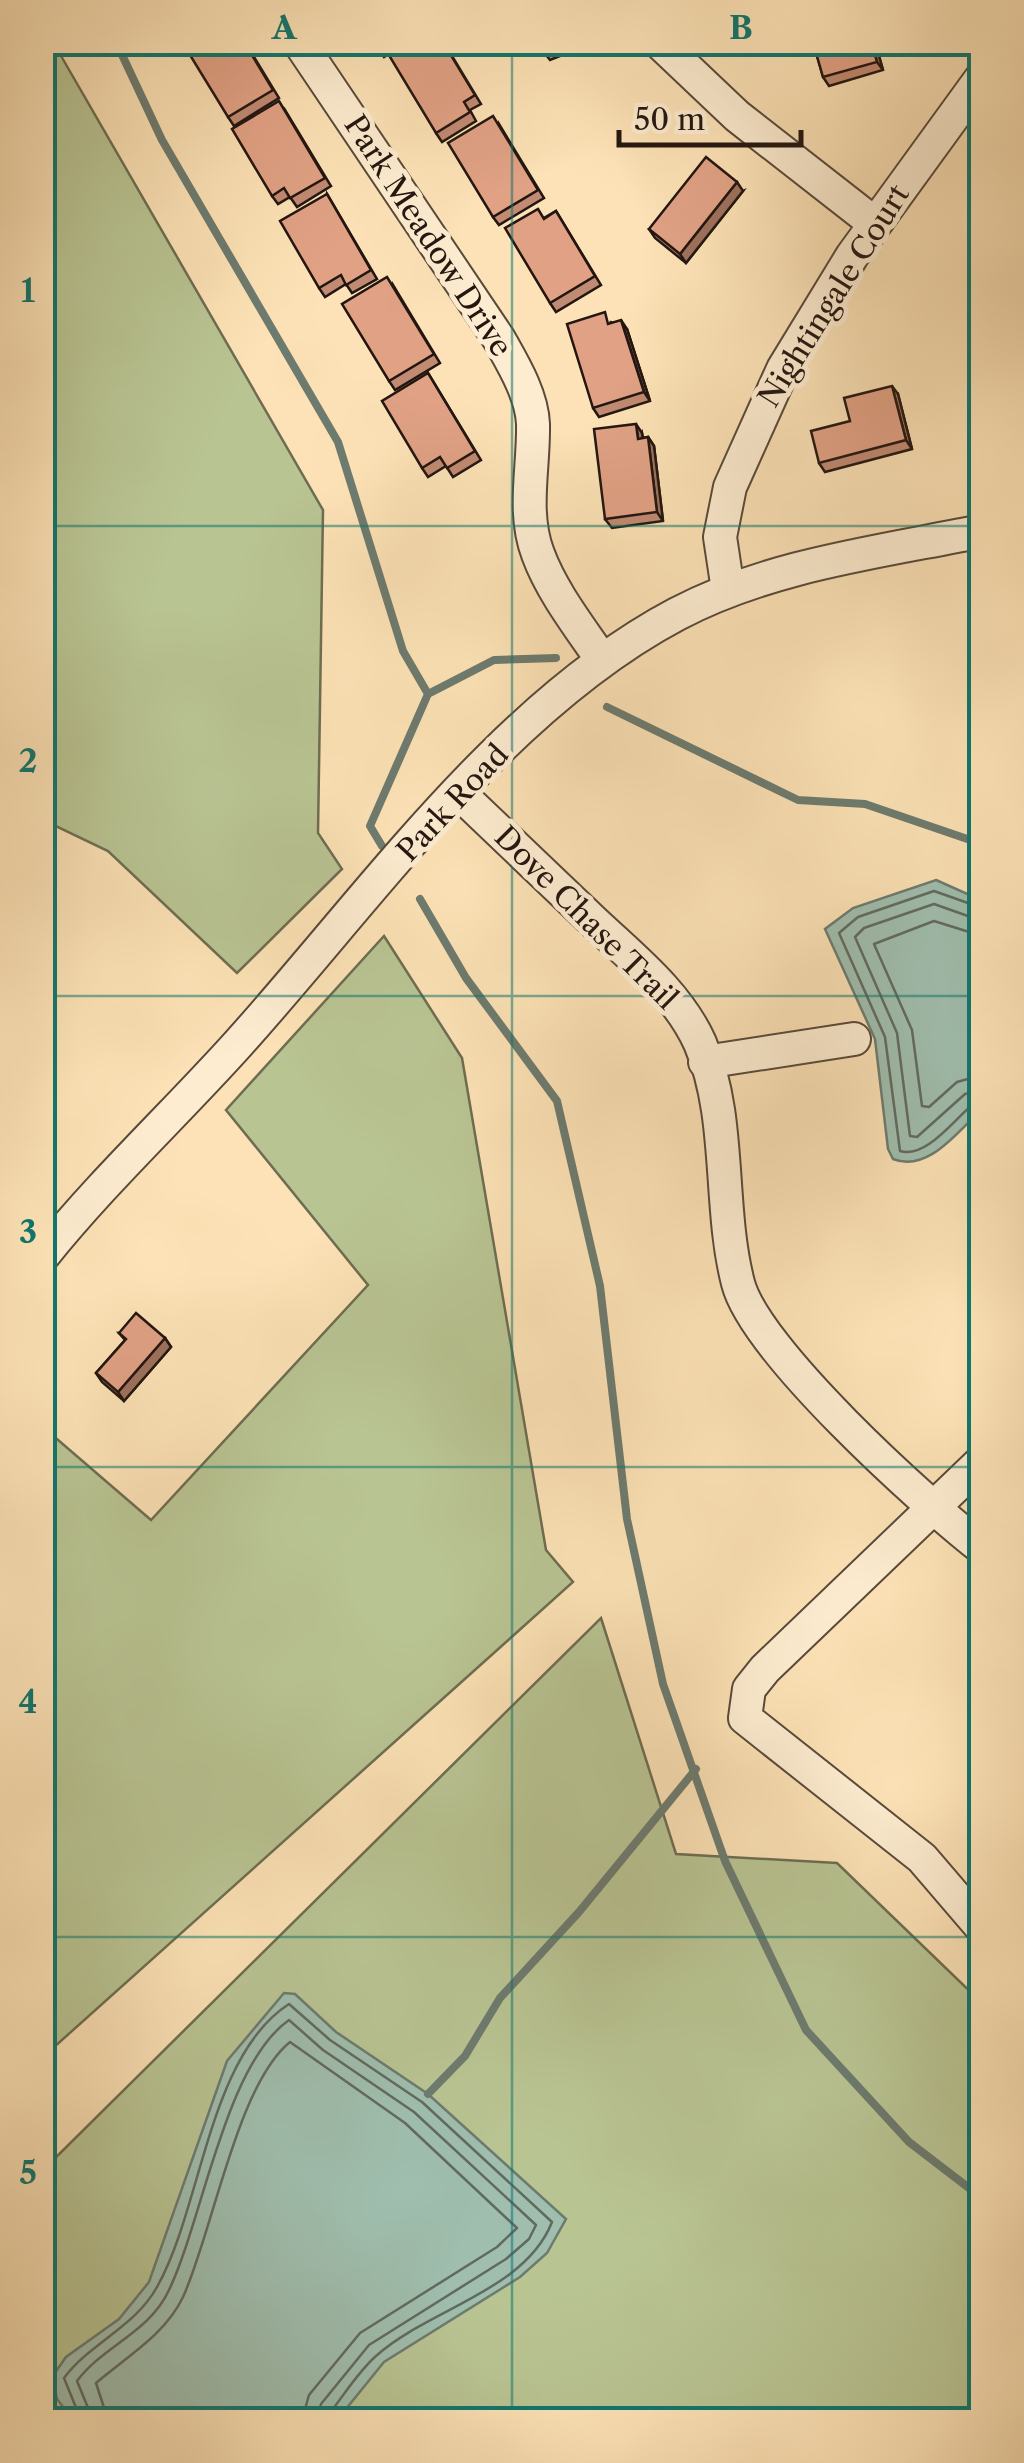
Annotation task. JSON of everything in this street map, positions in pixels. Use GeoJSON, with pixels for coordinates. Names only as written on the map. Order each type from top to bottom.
{"type":"FeatureCollection","features":[{"type":"Feature","properties":{"kind":"street","name":"Park Meadow Drive"},"geometry":{"type":"LineString","coordinates":[[299,42],[500,339],[520,378],[534,420],[528,510],[538,554],[602,660]]}},
{"type":"Feature","properties":{"kind":"street"},"geometry":{"type":"LineString","coordinates":[[659,42],[737,116],[874,223]]}},
{"type":"Feature","properties":{"kind":"street","name":"Nightingale Court"},"geometry":{"type":"LineString","coordinates":[[728,590],[720,536],[730,487],[782,369],[874,223],[982,77]]}},
{"type":"Feature","properties":{"kind":"street","name":"Park Road"},"geometry":{"type":"LineString","coordinates":[[42,1256],[459,793],[602,660],[676,614],[778,573],[982,531]]}},
{"type":"Feature","properties":{"kind":"street","name":"Dove Chase Trail"},"geometry":{"type":"LineString","coordinates":[[459,793],[673,998],[700,1044],[714,1095],[737,1282],[748,1312],[771,1344],[932,1509],[982,1548]]}},
{"type":"Feature","properties":{"kind":"street"},"geometry":{"type":"LineString","coordinates":[[705,1062],[854,1039]]}},
{"type":"Feature","properties":{"kind":"street"},"geometry":{"type":"LineString","coordinates":[[982,1461],[765,1669],[749,1689],[744,1718],[922,1858],[982,1928]]}},
{"type":"Feature","properties":{"kind":"green space"},"geometry":{"type":"Polygon","coordinates":[[[53,42],[323,510],[318,833],[342,869],[237,973],[108,851],[43,820],[42,338],[51,120],[43,105],[42,43],[53,42]]]}},
{"type":"Feature","properties":{"kind":"green space"},"geometry":{"type":"Polygon","coordinates":[[[384,936],[462,1058],[546,1550],[573,1582],[43,2057],[43,1427],[151,1520],[368,1285],[226,1110],[384,936]]]}},
{"type":"Feature","properties":{"kind":"green space"},"geometry":{"type":"Polygon","coordinates":[[[601,1618],[676,1854],[837,1863],[981,2002],[981,2420],[43,2420],[43,2170],[601,1618]]]}},
{"type":"Feature","properties":{"kind":"water"},"geometry":{"type":"Polygon","coordinates":[[[936,880],[981,900],[981,1110],[941,1148],[906,1162],[893,1159],[888,1149],[875,1039],[825,929],[853,908],[936,880]]]}},
{"type":"Feature","properties":{"kind":"water"},"geometry":{"type":"Polygon","coordinates":[[[284,1993],[295,1994],[336,2032],[428,2094],[566,2219],[547,2253],[520,2277],[384,2362],[337,2420],[73,2420],[57,2399],[52,2377],[66,2357],[119,2319],[149,2282],[227,2061],[284,1993]]]}},
{"type":"Feature","properties":{"kind":"building"},"geometry":{"type":"Polygon","coordinates":[[[182,42],[244,42],[273,90],[228,117],[182,42]]]}},
{"type":"Feature","properties":{"kind":"building"},"geometry":{"type":"Polygon","coordinates":[[[415,42],[425,42],[429,50],[443,42],[475,95],[464,102],[470,112],[436,133],[390,57],[415,42]]]}},
{"type":"Feature","properties":{"kind":"building"},"geometry":{"type":"Polygon","coordinates":[[[540,42],[558,42],[558,45],[543,51],[540,42]]]}},
{"type":"Feature","properties":{"kind":"building"},"geometry":{"type":"Polygon","coordinates":[[[813,42],[871,42],[877,62],[823,77],[813,42]]]}},
{"type":"Feature","properties":{"kind":"building"},"geometry":{"type":"Polygon","coordinates":[[[279,101],[325,178],[290,198],[284,188],[272,196],[232,129],[279,101]]]}},
{"type":"Feature","properties":{"kind":"building"},"geometry":{"type":"Polygon","coordinates":[[[493,116],[538,190],[493,217],[448,143],[493,116]]]}},
{"type":"Feature","properties":{"kind":"building"},"geometry":{"type":"Polygon","coordinates":[[[706,157],[737,182],[680,254],[649,229],[706,157]]]}},
{"type":"Feature","properties":{"kind":"building"},"geometry":{"type":"Polygon","coordinates":[[[327,194],[371,270],[346,285],[341,275],[319,288],[280,221],[327,194]]]}},
{"type":"Feature","properties":{"kind":"building"},"geometry":{"type":"Polygon","coordinates":[[[538,209],[544,219],[556,211],[595,276],[550,303],[505,228],[538,209]]]}},
{"type":"Feature","properties":{"kind":"building"},"geometry":{"type":"Polygon","coordinates":[[[387,277],[434,354],[389,381],[342,304],[387,277]]]}},
{"type":"Feature","properties":{"kind":"building"},"geometry":{"type":"Polygon","coordinates":[[[605,312],[608,324],[621,320],[644,392],[593,408],[567,324],[605,312]]]}},
{"type":"Feature","properties":{"kind":"building"},"geometry":{"type":"Polygon","coordinates":[[[428,373],[475,451],[447,468],[440,457],[422,468],[382,401],[428,373]]]}},
{"type":"Feature","properties":{"kind":"building"},"geometry":{"type":"Polygon","coordinates":[[[892,386],[906,440],[819,463],[811,431],[850,421],[844,398],[892,386]]]}},
{"type":"Feature","properties":{"kind":"building"},"geometry":{"type":"Polygon","coordinates":[[[636,424],[638,439],[648,437],[657,512],[605,519],[594,429],[636,424]]]}},
{"type":"Feature","properties":{"kind":"building"},"geometry":{"type":"Polygon","coordinates":[[[136,1313],[165,1338],[118,1392],[96,1373],[126,1339],[119,1333],[136,1313]]]}},
{"type":"Feature","properties":{"kind":"waterway"},"geometry":{"type":"LineString","coordinates":[[116,42],[162,140],[338,442],[403,651],[428,694]]}},
{"type":"Feature","properties":{"kind":"waterway"},"geometry":{"type":"LineString","coordinates":[[382,846],[370,826],[428,694],[494,660],[556,658]]}},
{"type":"Feature","properties":{"kind":"waterway"},"geometry":{"type":"LineString","coordinates":[[607,707],[798,800],[865,804],[982,844]]}},
{"type":"Feature","properties":{"kind":"waterway"},"geometry":{"type":"LineString","coordinates":[[420,899],[466,978],[557,1101],[600,1286],[627,1519],[663,1684],[725,1861],[806,2030],[909,2142],[982,2198]]}},
{"type":"Feature","properties":{"kind":"waterway"},"geometry":{"type":"LineString","coordinates":[[428,2094],[465,2056],[500,1998],[579,1912],[696,1769]]}}]}
